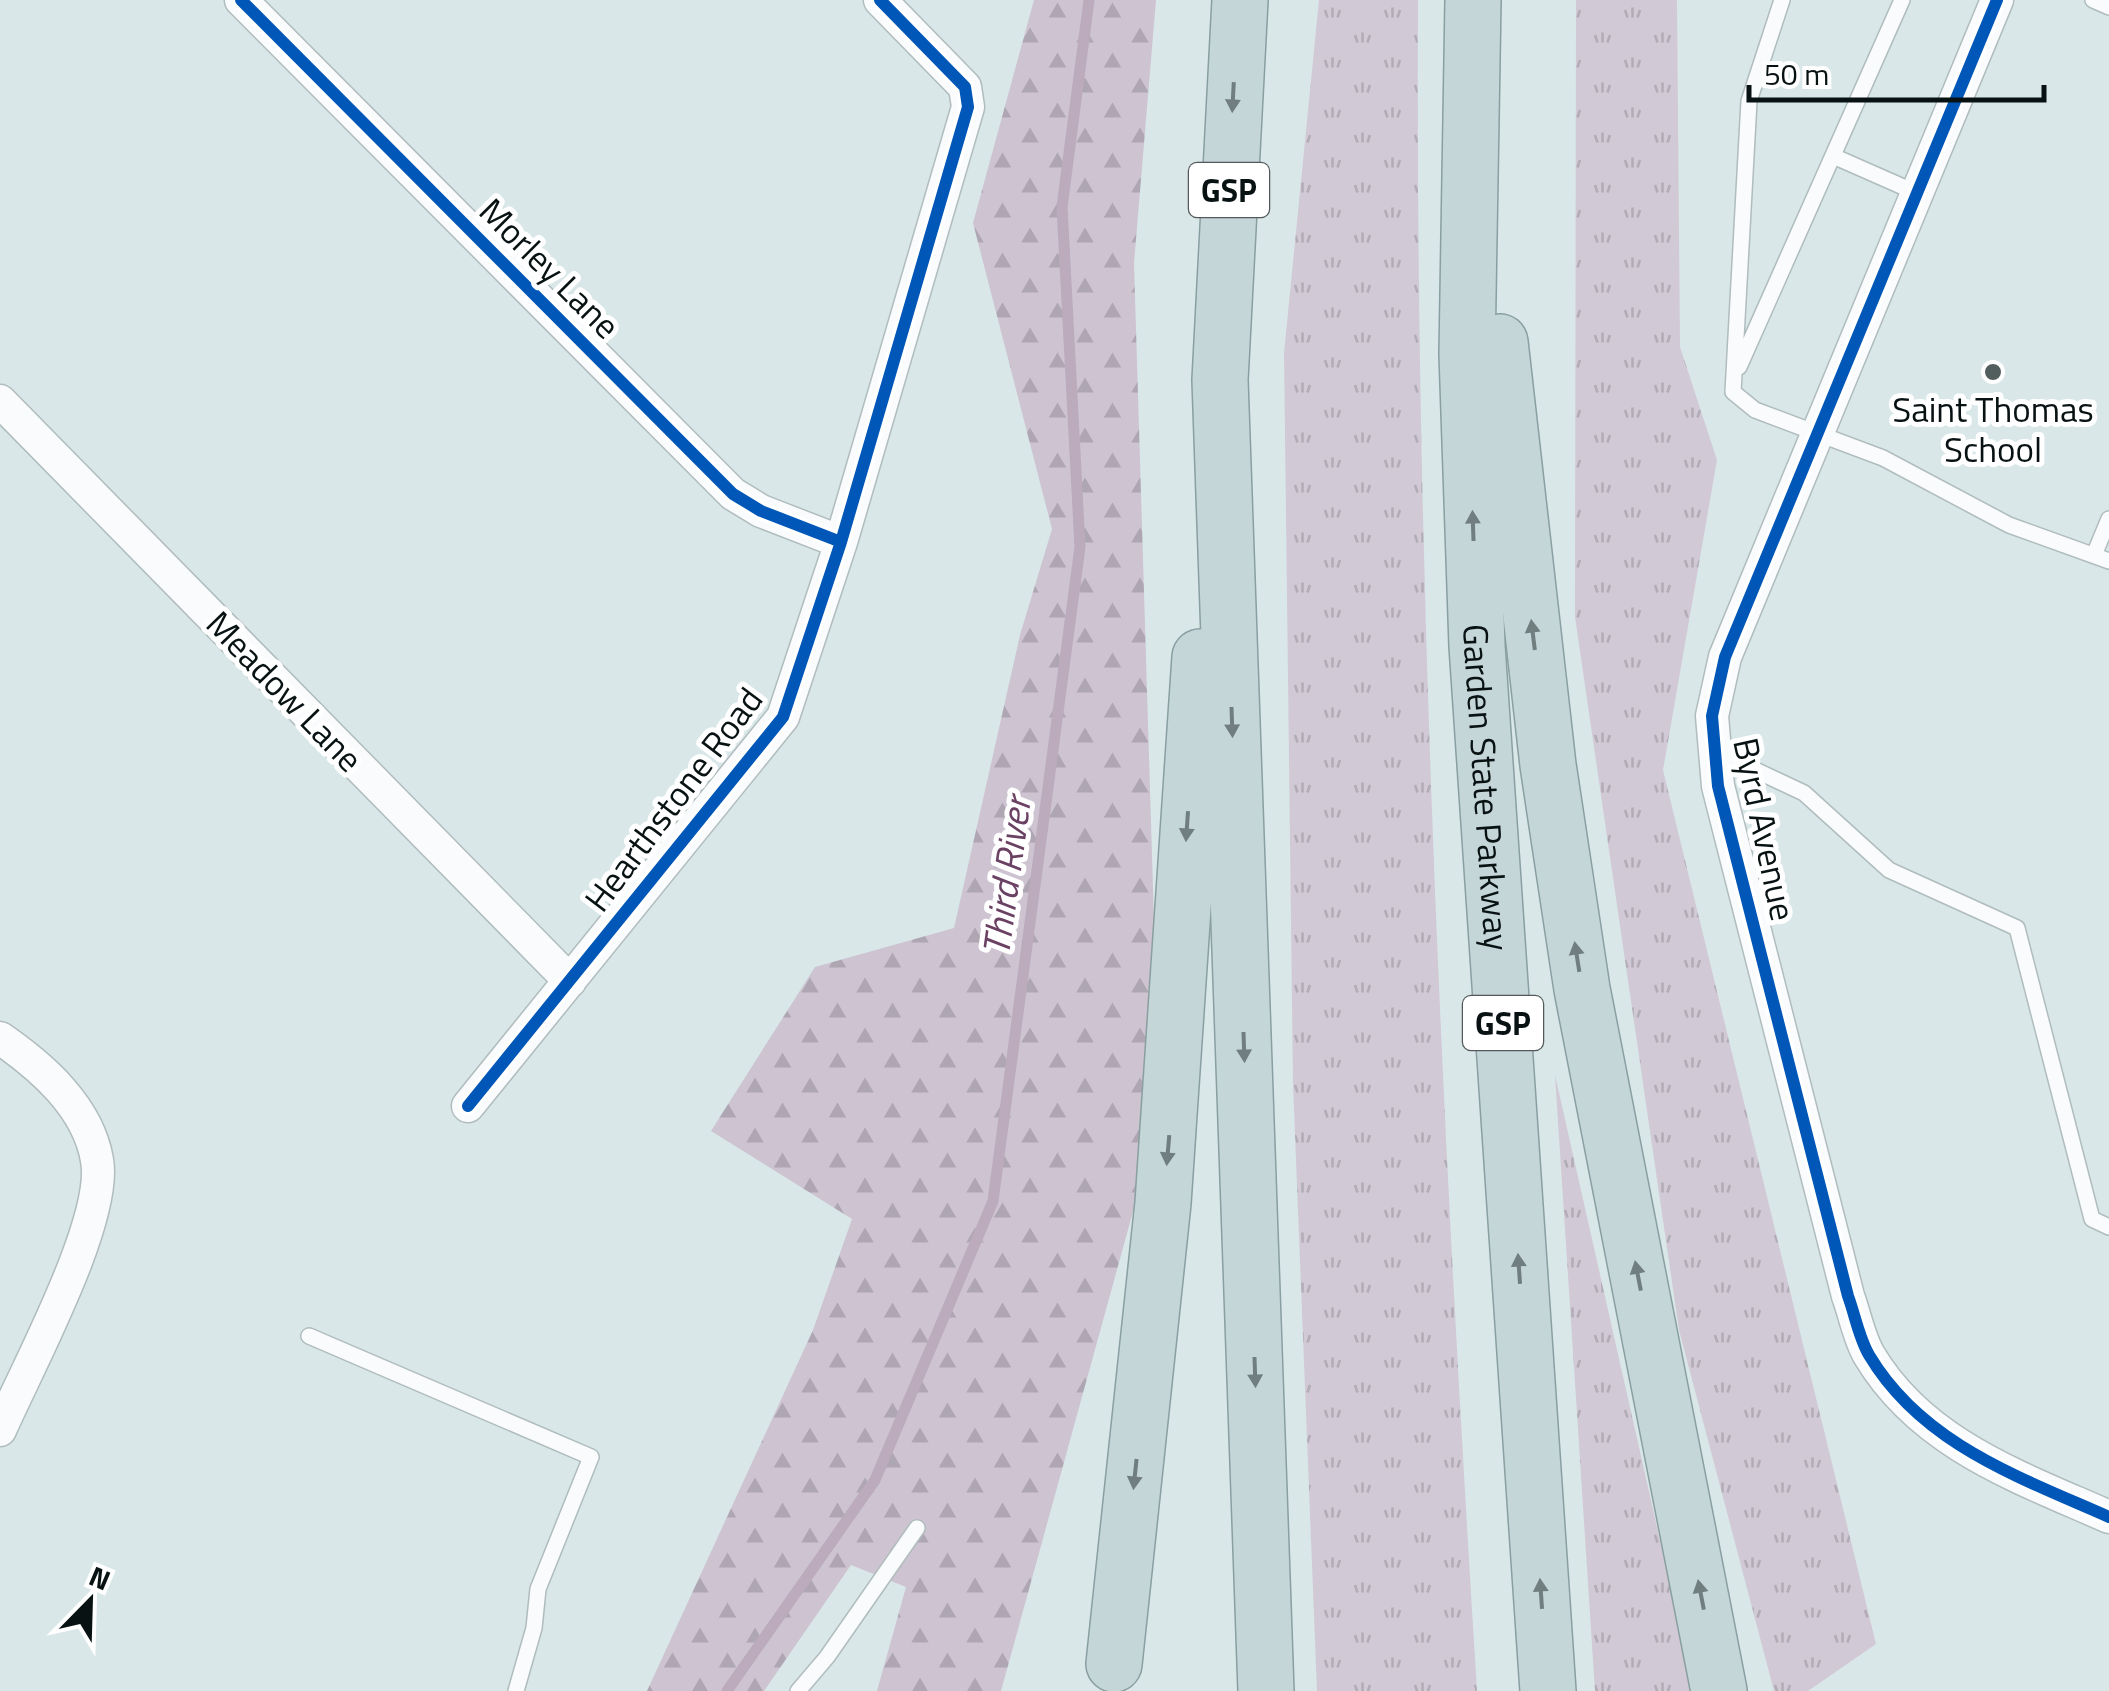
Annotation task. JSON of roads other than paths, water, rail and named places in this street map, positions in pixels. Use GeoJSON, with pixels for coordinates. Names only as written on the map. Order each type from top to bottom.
{"type":"FeatureCollection","features":[{"type":"Feature","properties":{"kind":"highway","name":"GSP"},"geometry":{"type":"LineString","coordinates":[[1240,0],[1220,380],[1266,1691]]}},
{"type":"Feature","properties":{"kind":"highway","name":"Garden State Parkway"},"geometry":{"type":"LineString","coordinates":[[1473,0],[1469,66],[1468,354],[1477,646],[1548,1691]]}},
{"type":"Feature","properties":{"kind":"highway"},"geometry":{"type":"LineString","coordinates":[[1469,66],[1548,765],[1582,990],[1719,1691]]}},
{"type":"Feature","properties":{"kind":"highway"},"geometry":{"type":"LineString","coordinates":[[1114,1664],[1168,1146],[1220,380]]}},
{"type":"Feature","properties":{"kind":"street","name":"Morley Lane"},"geometry":{"type":"LineString","coordinates":[[241,0],[734,494],[761,511],[841,542]]}},
{"type":"Feature","properties":{"kind":"street","name":"Hearthstone Road"},"geometry":{"type":"LineString","coordinates":[[468,1106],[783,717],[841,542],[968,107],[965,86],[880,0]]}},
{"type":"Feature","properties":{"kind":"street","name":"Byrd Avenue"},"geometry":{"type":"LineString","coordinates":[[1996,0],[1724,657],[1712,716],[1722,805],[1843,1277],[1868,1352],[1905,1404],[1972,1456],[2109,1516]]}},
{"type":"Feature","properties":{"kind":"street","name":"Meadow Lane"},"geometry":{"type":"LineString","coordinates":[[0,401],[570,981]]}},
{"type":"Feature","properties":{"kind":"street"},"geometry":{"type":"LineString","coordinates":[[0,1038],[26,1056],[82,1113],[98,1162],[88,1228],[0,1430]]}},
{"type":"Feature","properties":{"kind":"lane"},"geometry":{"type":"LineString","coordinates":[[1782,0],[1749,101],[1733,392],[1740,401],[1882,458],[2009,525],[2102,558],[2109,520]]}},
{"type":"Feature","properties":{"kind":"lane"},"geometry":{"type":"LineString","coordinates":[[1734,378],[1902,0]]}},
{"type":"Feature","properties":{"kind":"lane"},"geometry":{"type":"LineString","coordinates":[[2093,0],[2109,6]]}},
{"type":"Feature","properties":{"kind":"lane"},"geometry":{"type":"LineString","coordinates":[[1833,156],[1917,193]]}},
{"type":"Feature","properties":{"kind":"lane"},"geometry":{"type":"LineString","coordinates":[[1715,751],[1804,793],[1889,870],[2017,928],[2092,1219],[2109,1227]]}},
{"type":"Feature","properties":{"kind":"lane"},"geometry":{"type":"LineString","coordinates":[[309,1336],[591,1457],[538,1589],[534,1628],[516,1691]]}},
{"type":"Feature","properties":{"kind":"lane"},"geometry":{"type":"LineString","coordinates":[[798,1691],[827,1657],[916,1528]]}},
{"type":"Feature","properties":{"kind":"waterway","name":"Third River"},"geometry":{"type":"LineString","coordinates":[[727,1691],[875,1480],[993,1201],[1080,547],[1062,207],[1089,0]]}},
{"type":"Feature","properties":{"kind":"place","name":"Saint Thomas School"},"geometry":{"type":"Point","coordinates":[1993,372]}}]}
